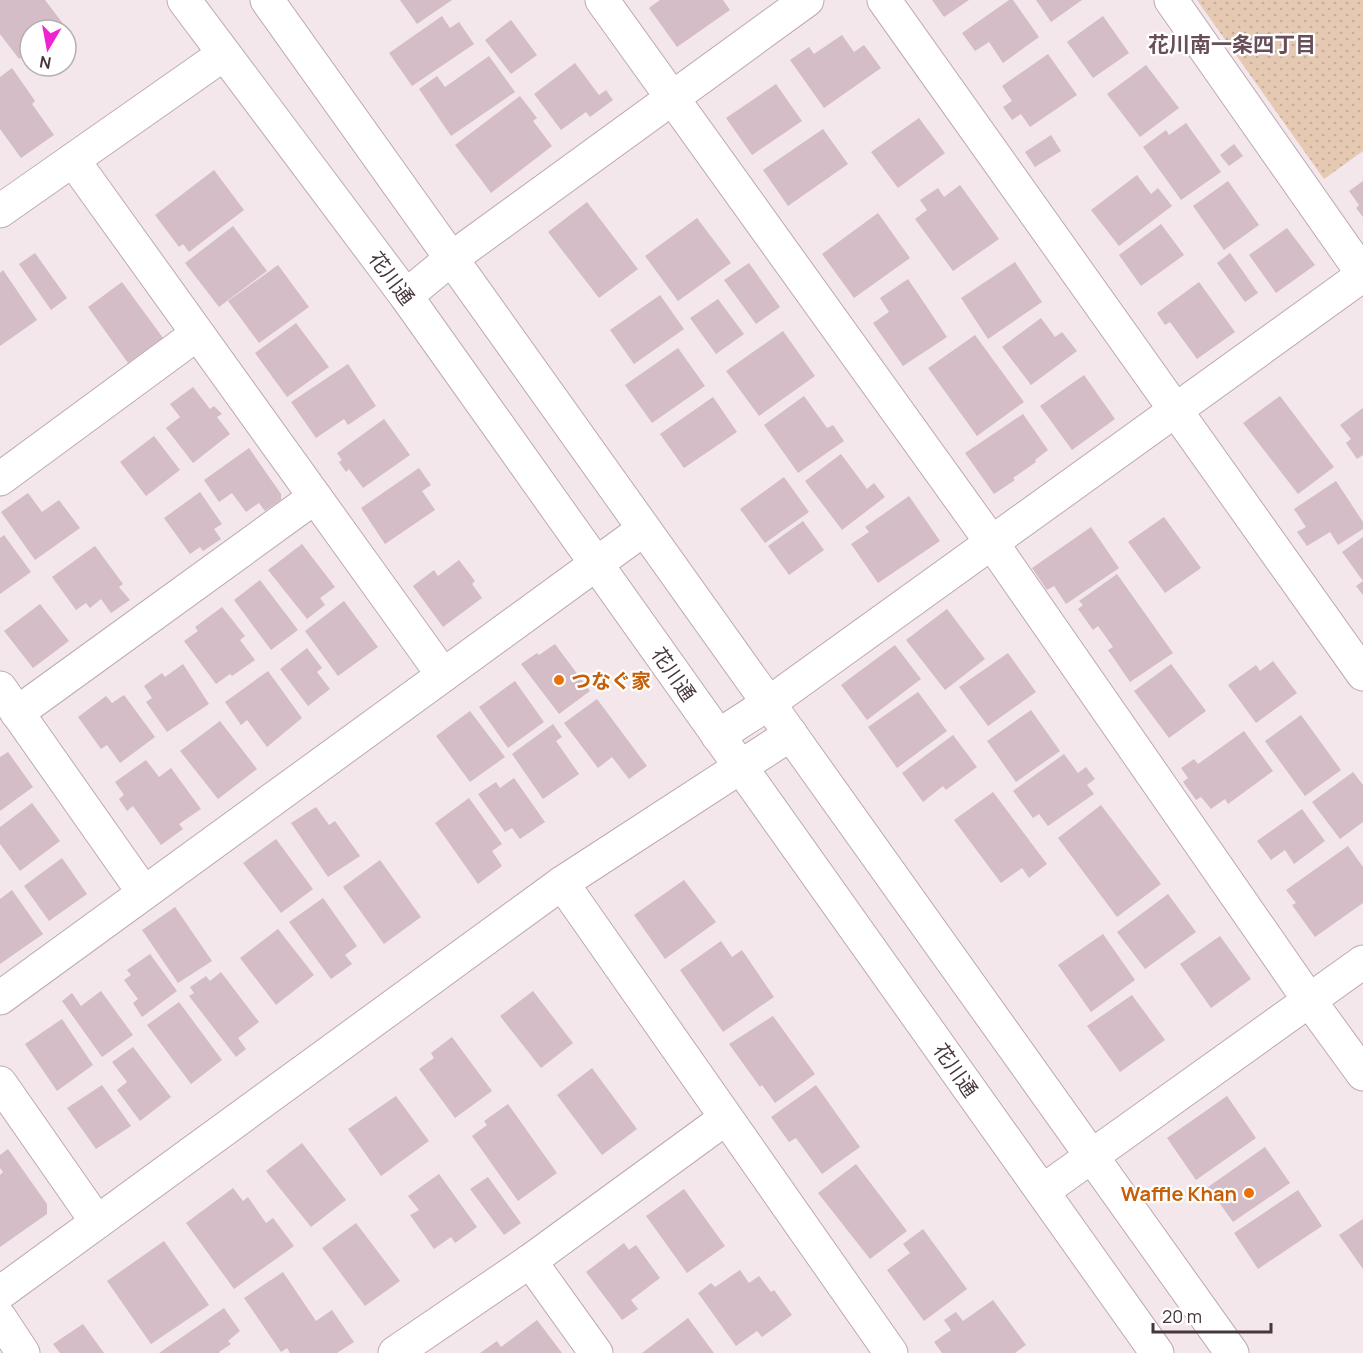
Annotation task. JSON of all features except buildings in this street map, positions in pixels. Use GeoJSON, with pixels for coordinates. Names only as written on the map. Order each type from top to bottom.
{"type":"FeatureCollection","features":[{"type":"Feature","properties":{"kind":"street","name":"花川通"},"geometry":{"type":"LineString","coordinates":[[184,0],[406,296],[1157,1353]]}},
{"type":"Feature","properties":{"kind":"street"},"geometry":{"type":"LineString","coordinates":[[267,0],[1232,1353]]}},
{"type":"Feature","properties":{"kind":"street"},"geometry":{"type":"LineString","coordinates":[[602,0],[992,543],[1309,1000],[1363,1074]]}},
{"type":"Feature","properties":{"kind":"street"},"geometry":{"type":"LineString","coordinates":[[406,296],[452,258],[807,0]]}},
{"type":"Feature","properties":{"kind":"street"},"geometry":{"type":"LineString","coordinates":[[884,0],[1363,675]]}},
{"type":"Feature","properties":{"kind":"street"},"geometry":{"type":"LineString","coordinates":[[718,736],[769,703],[1363,274],[1171,0]]}},
{"type":"Feature","properties":{"kind":"street"},"geometry":{"type":"LineString","coordinates":[[0,211],[224,54]]}},
{"type":"Feature","properties":{"kind":"street"},"geometry":{"type":"LineString","coordinates":[[73,160],[442,675]]}},
{"type":"Feature","properties":{"kind":"street"},"geometry":{"type":"LineString","coordinates":[[0,479],[197,334]]}},
{"type":"Feature","properties":{"kind":"street"},"geometry":{"type":"LineString","coordinates":[[144,893],[8,700],[315,497]]}},
{"type":"Feature","properties":{"kind":"street"},"geometry":{"type":"LineString","coordinates":[[0,998],[644,529]]}},
{"type":"Feature","properties":{"kind":"street"},"geometry":{"type":"LineString","coordinates":[[0,1293],[562,883],[791,734]]}},
{"type":"Feature","properties":{"kind":"street"},"geometry":{"type":"LineString","coordinates":[[562,883],[891,1353]]}},
{"type":"Feature","properties":{"kind":"street"},"geometry":{"type":"LineString","coordinates":[[1043,1191],[1363,962]]}},
{"type":"Feature","properties":{"kind":"street"},"geometry":{"type":"LineString","coordinates":[[0,1083],[97,1222]]}},
{"type":"Feature","properties":{"kind":"street"},"geometry":{"type":"LineString","coordinates":[[395,1353],[530,1260],[726,1118]]}},
{"type":"Feature","properties":{"kind":"street"},"geometry":{"type":"LineString","coordinates":[[530,1260],[596,1353]]}},
{"type":"Feature","properties":{"kind":"street"},"geometry":{"type":"LineString","coordinates":[[0,1318],[23,1353]]}},
{"type":"Feature","properties":{"kind":"shaded area"},"geometry":{"type":"Polygon","coordinates":[[[1197,0],[1363,0],[1363,151],[1324,179],[1197,0]]]}},
{"type":"Feature","properties":{"kind":"place","name":"つなぐ家"},"geometry":{"type":"Point","coordinates":[559,680]}},
{"type":"Feature","properties":{"kind":"place","name":"Waffle Khan"},"geometry":{"type":"Point","coordinates":[1249,1193]}},
{"type":"Feature","properties":{"kind":"district","name":"花川南一条四丁目"},"geometry":{"type":"Point","coordinates":[1232,44]}}]}
